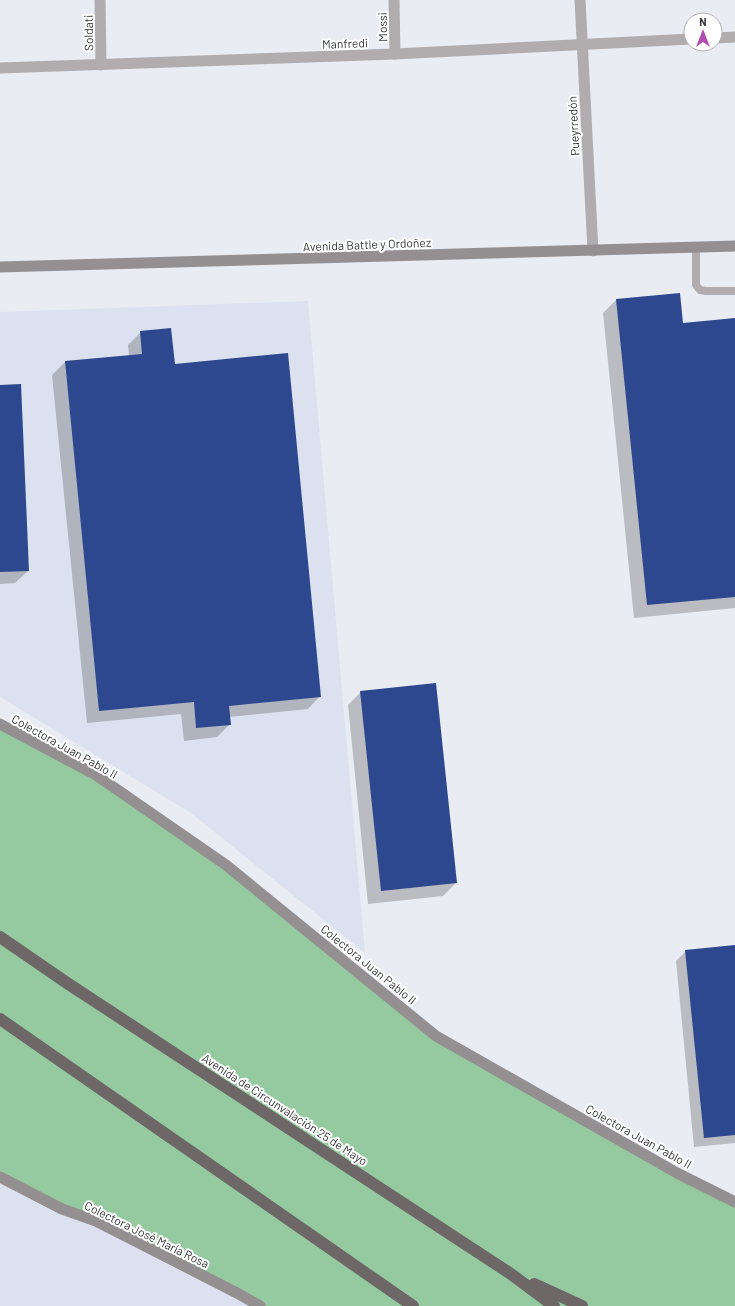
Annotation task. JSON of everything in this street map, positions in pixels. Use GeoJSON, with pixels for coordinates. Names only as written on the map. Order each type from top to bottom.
{"type":"FeatureCollection","features":[{"type":"Feature","properties":{"kind":"highway","name":"Avenida de Circunvalación 25 de Mayo"},"geometry":{"type":"LineString","coordinates":[[0,937],[67,983],[511,1274],[554,1306]]}},
{"type":"Feature","properties":{"kind":"highway"},"geometry":{"type":"LineString","coordinates":[[0,1019],[413,1306]]}},
{"type":"Feature","properties":{"kind":"highway"},"geometry":{"type":"LineString","coordinates":[[511,1274],[582,1306]]}},
{"type":"Feature","properties":{"kind":"main road","name":"Avenida Battle y Ordoñez"},"geometry":{"type":"LineString","coordinates":[[0,267],[735,246]]}},
{"type":"Feature","properties":{"kind":"main road","name":"Colectora Juan Pablo II"},"geometry":{"type":"LineString","coordinates":[[0,724],[96,776],[226,865],[436,1036],[677,1173],[735,1202]]}},
{"type":"Feature","properties":{"kind":"main road","name":"Colectora José María Rosa"},"geometry":{"type":"LineString","coordinates":[[0,1178],[62,1209],[96,1221],[238,1293],[260,1306]]}},
{"type":"Feature","properties":{"kind":"street","name":"Soldati"},"geometry":{"type":"LineString","coordinates":[[100,0],[102,65]]}},
{"type":"Feature","properties":{"kind":"street","name":"Mossi"},"geometry":{"type":"LineString","coordinates":[[394,0],[395,54]]}},
{"type":"Feature","properties":{"kind":"street","name":"Pueyrredón"},"geometry":{"type":"LineString","coordinates":[[580,0],[593,250]]}},
{"type":"Feature","properties":{"kind":"street"},"geometry":{"type":"LineString","coordinates":[[723,38],[735,37]]}},
{"type":"Feature","properties":{"kind":"street","name":"Manfredi"},"geometry":{"type":"LineString","coordinates":[[0,68],[395,54],[582,46],[683,40]]}},
{"type":"Feature","properties":{"kind":"lane"},"geometry":{"type":"LineString","coordinates":[[696,247],[696,285],[700,290],[706,292],[735,291]]}},
{"type":"Feature","properties":{"kind":"shaded area"},"geometry":{"type":"Polygon","coordinates":[[[308,301],[365,953],[191,813],[0,697],[0,312],[308,301]]]}},
{"type":"Feature","properties":{"kind":"shaded area"},"geometry":{"type":"Polygon","coordinates":[[[0,1177],[260,1306],[0,1306],[0,1177]]]}},
{"type":"Feature","properties":{"kind":"green space"},"geometry":{"type":"Polygon","coordinates":[[[0,724],[96,775],[226,865],[436,1036],[735,1202],[735,1306],[260,1306],[0,1177],[0,724]]]}},
{"type":"Feature","properties":{"kind":"building"},"geometry":{"type":"Polygon","coordinates":[[[680,293],[683,323],[735,318],[735,597],[647,605],[616,299],[680,293]]]}},
{"type":"Feature","properties":{"kind":"building"},"geometry":{"type":"Polygon","coordinates":[[[171,328],[175,364],[288,353],[321,697],[229,706],[231,725],[196,728],[194,702],[99,711],[65,361],[142,354],[140,331],[171,328]]]}},
{"type":"Feature","properties":{"kind":"building"},"geometry":{"type":"Polygon","coordinates":[[[21,384],[29,571],[0,572],[0,385],[21,384]]]}},
{"type":"Feature","properties":{"kind":"building"},"geometry":{"type":"Polygon","coordinates":[[[436,683],[457,883],[381,891],[360,691],[436,683]]]}},
{"type":"Feature","properties":{"kind":"building"},"geometry":{"type":"Polygon","coordinates":[[[735,945],[735,1135],[704,1138],[685,950],[735,945]]]}}]}
